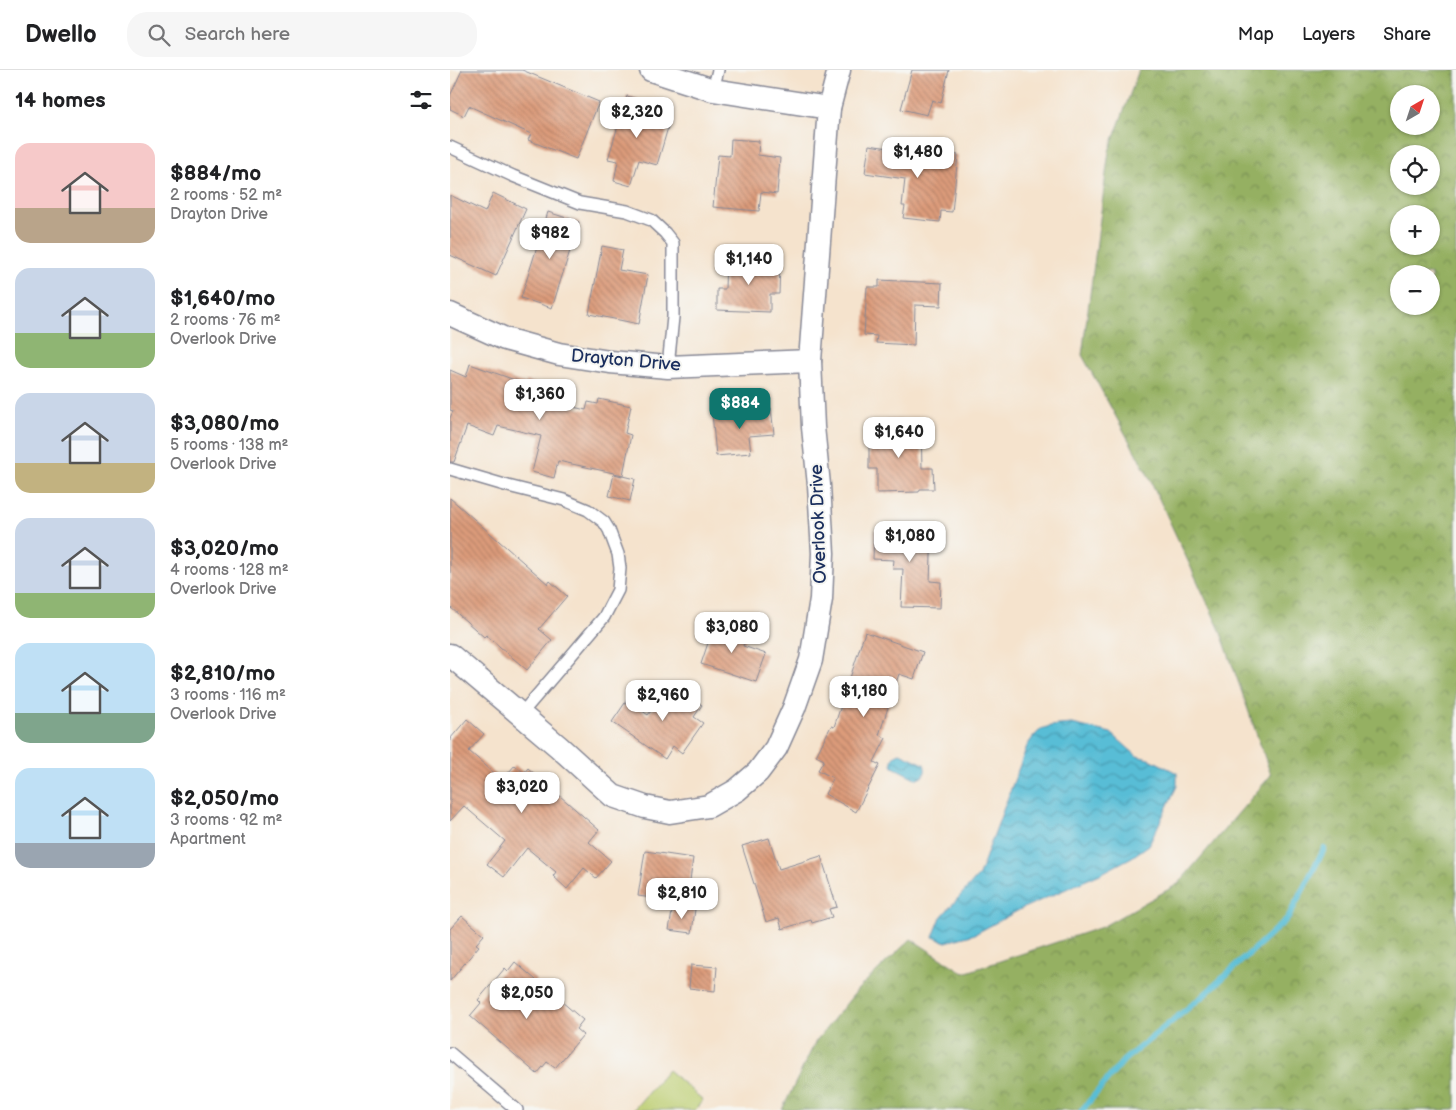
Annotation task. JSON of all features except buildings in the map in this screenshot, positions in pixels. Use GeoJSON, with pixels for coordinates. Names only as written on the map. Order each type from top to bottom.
{"type":"FeatureCollection","features":[{"type":"Feature","properties":{"kind":"street"},"geometry":{"type":"LineString","coordinates":[[652,70],[716,80],[829,108]]}},
{"type":"Feature","properties":{"kind":"street","name":"Overlook Drive"},"geometry":{"type":"LineString","coordinates":[[450,655],[521,714],[613,796],[645,808],[670,812],[709,806],[737,790],[758,772],[776,748],[794,708],[811,660],[821,599],[823,553],[810,361],[829,108],[839,70]]}},
{"type":"Feature","properties":{"kind":"street","name":"Drayton Drive"},"geometry":{"type":"LineString","coordinates":[[450,314],[506,339],[559,354],[610,362],[668,368],[810,361]]}},
{"type":"Feature","properties":{"kind":"lane"},"geometry":{"type":"LineString","coordinates":[[450,147],[513,176],[580,203],[627,211],[651,220],[665,232],[673,244],[673,317],[668,368]]}},
{"type":"Feature","properties":{"kind":"lane"},"geometry":{"type":"LineString","coordinates":[[450,469],[564,500],[588,510],[604,522],[618,554],[620,568],[618,590],[604,617],[521,714]]}},
{"type":"Feature","properties":{"kind":"lane"},"geometry":{"type":"LineString","coordinates":[[450,1053],[517,1110]]}},
{"type":"Feature","properties":{"kind":"green space"},"geometry":{"type":"Polygon","coordinates":[[[1139,70],[1456,70],[1456,1108],[1452,1110],[782,1110],[816,1041],[859,988],[911,939],[964,973],[1102,927],[1178,884],[1271,775],[1220,630],[1148,475],[1082,355],[1109,151],[1139,70]]]}},
{"type":"Feature","properties":{"kind":"green space"},"geometry":{"type":"Polygon","coordinates":[[[668,1070],[703,1100],[695,1110],[633,1110],[668,1070]]]}},
{"type":"Feature","properties":{"kind":"water"},"geometry":{"type":"Polygon","coordinates":[[[1072,724],[1111,733],[1137,756],[1152,760],[1177,773],[1177,786],[1149,845],[1132,857],[1100,874],[1021,909],[975,934],[946,942],[933,937],[941,917],[979,875],[1027,746],[1036,734],[1045,728],[1072,724]]]}},
{"type":"Feature","properties":{"kind":"water"},"geometry":{"type":"Polygon","coordinates":[[[900,753],[924,764],[925,772],[921,777],[917,779],[893,767],[893,758],[900,753]]]}},
{"type":"Feature","properties":{"kind":"waterway"},"geometry":{"type":"LineString","coordinates":[[1082,1110],[1124,1060],[1203,996],[1288,918],[1324,849]]}}]}
